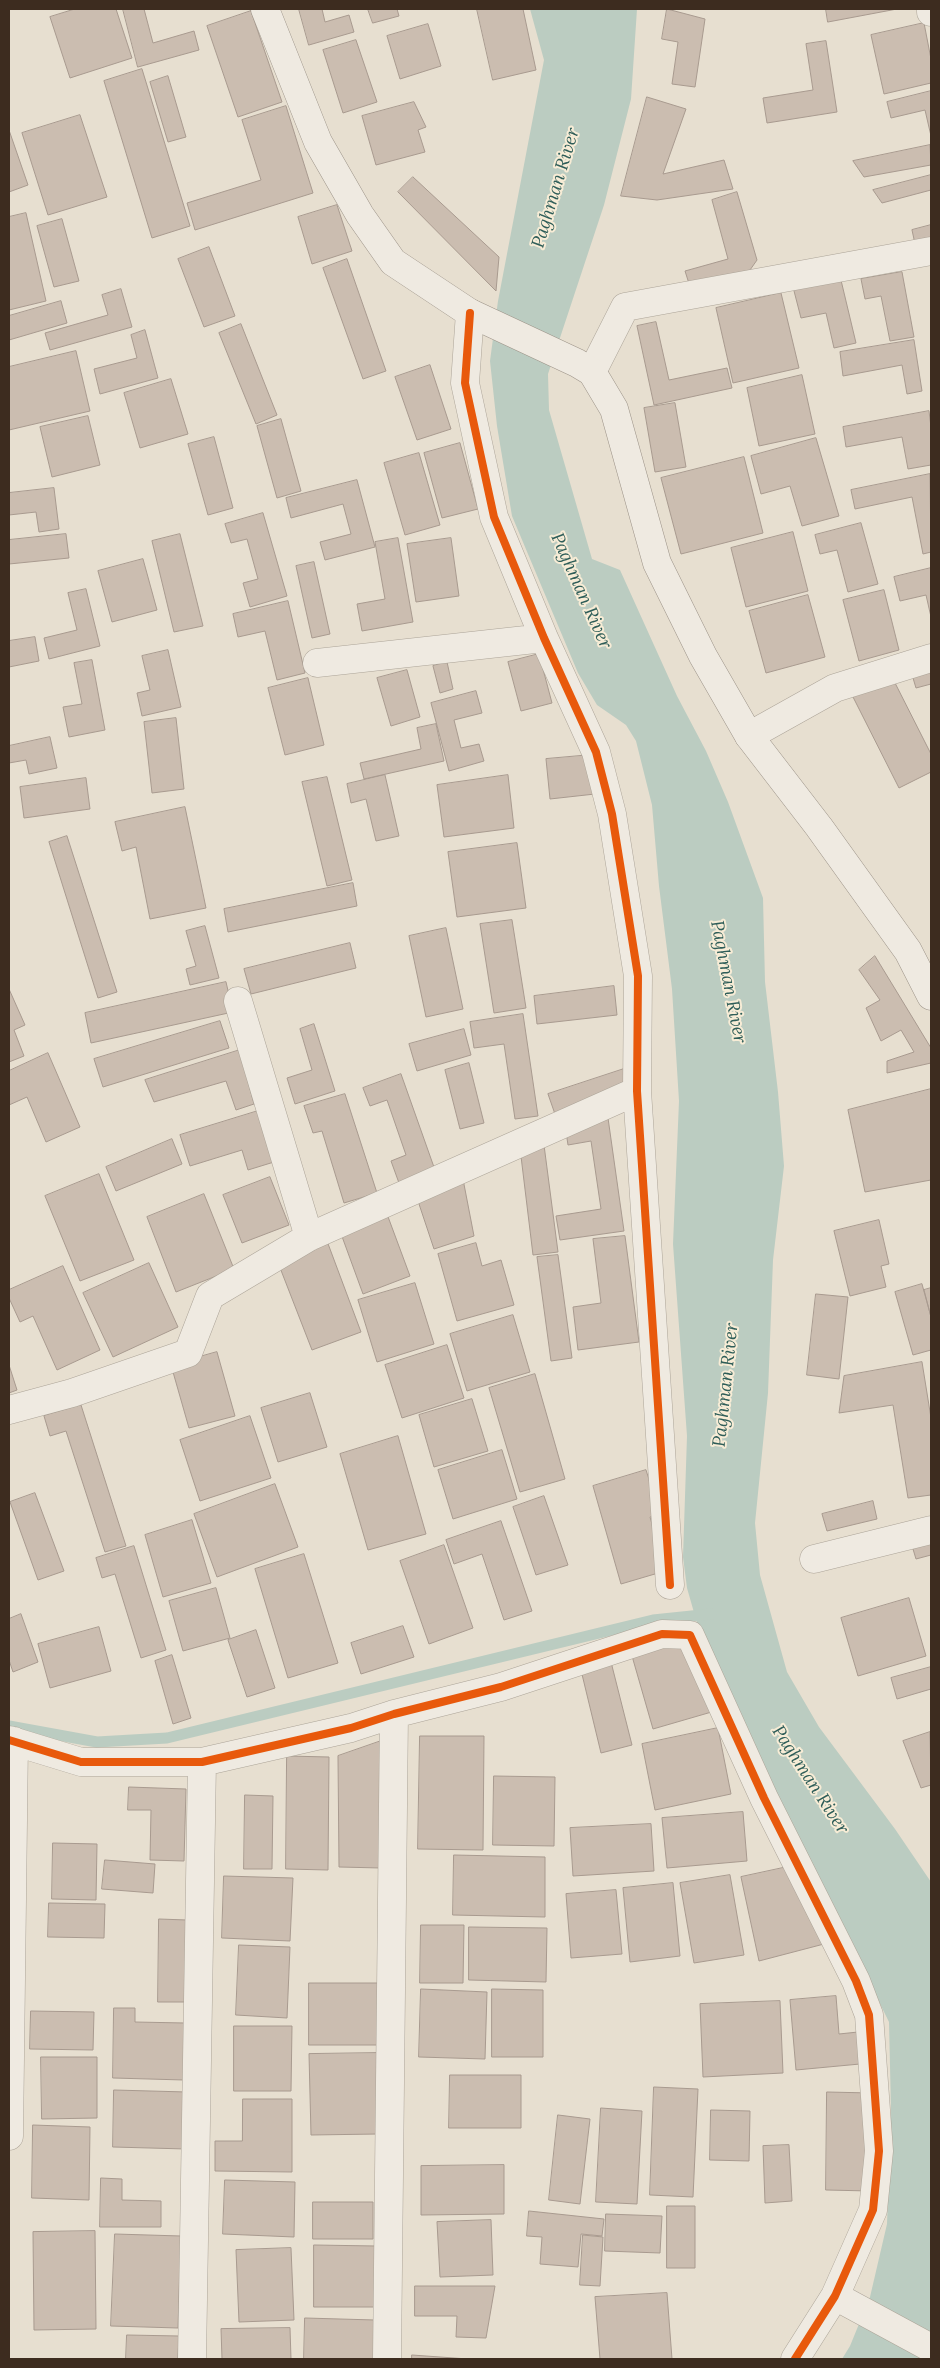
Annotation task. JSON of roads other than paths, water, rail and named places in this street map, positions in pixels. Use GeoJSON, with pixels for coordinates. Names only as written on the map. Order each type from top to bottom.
{"type":"FeatureCollection","features":[{"type":"Feature","properties":{"kind":"street"},"geometry":{"type":"LineString","coordinates":[[265,9],[318,142],[360,215],[393,262],[476,316],[592,372],[614,409],[657,563],[703,656],[749,736],[819,827],[908,951],[931,996]]}},
{"type":"Feature","properties":{"kind":"street"},"geometry":{"type":"LineString","coordinates":[[592,372],[625,307],[931,252]]}},
{"type":"Feature","properties":{"kind":"street"},"geometry":{"type":"LineString","coordinates":[[476,316],[466,383],[494,517],[544,638],[596,752],[612,814],[638,976],[637,1091],[670,1585]]}},
{"type":"Feature","properties":{"kind":"street"},"geometry":{"type":"LineString","coordinates":[[317,664],[544,638]]}},
{"type":"Feature","properties":{"kind":"street"},"geometry":{"type":"LineString","coordinates":[[749,736],[835,688],[931,658]]}},
{"type":"Feature","properties":{"kind":"street"},"geometry":{"type":"LineString","coordinates":[[238,1001],[308,1237]]}},
{"type":"Feature","properties":{"kind":"street"},"geometry":{"type":"LineString","coordinates":[[9,1410],[72,1393],[188,1353],[210,1296],[308,1237],[637,1091]]}},
{"type":"Feature","properties":{"kind":"street"},"geometry":{"type":"LineString","coordinates":[[814,1559],[931,1530]]}},
{"type":"Feature","properties":{"kind":"street"},"geometry":{"type":"LineString","coordinates":[[9,2136],[11,1741],[81,1762],[202,1762],[351,1728],[394,1714],[501,1687],[662,1634],[690,1635],[764,1798],[856,1981],[869,2015],[879,2151],[874,2210],[834,2296],[795,2359]]}},
{"type":"Feature","properties":{"kind":"street"},"geometry":{"type":"LineString","coordinates":[[387,2359],[394,1714]]}},
{"type":"Feature","properties":{"kind":"street"},"geometry":{"type":"LineString","coordinates":[[192,2359],[202,1762]]}},
{"type":"Feature","properties":{"kind":"street"},"geometry":{"type":"LineString","coordinates":[[834,2296],[859,2307],[931,2348]]}},
{"type":"Feature","properties":{"kind":"water","name":"Paghman River"},"geometry":{"type":"Polygon","coordinates":[[[530,9],[637,9],[631,99],[604,205],[548,374],[549,410],[592,559],[620,570],[677,696],[706,751],[728,802],[763,898],[765,982],[778,1092],[784,1166],[773,1260],[768,1393],[755,1523],[760,1575],[787,1672],[819,1727],[895,1829],[931,1882],[931,2359],[842,2359],[850,2346],[870,2297],[887,2224],[891,2110],[889,2022],[703,1644],[687,1588],[683,1557],[687,1436],[673,1244],[679,1101],[672,989],[659,886],[652,805],[636,741],[626,725],[597,705],[578,673],[512,516],[497,426],[490,361],[498,301],[544,60],[530,9]]]}},
{"type":"Feature","properties":{"kind":"waterway"},"geometry":{"type":"LineString","coordinates":[[9,1726],[97,1742],[167,1738],[653,1620],[711,1614]]}}]}
